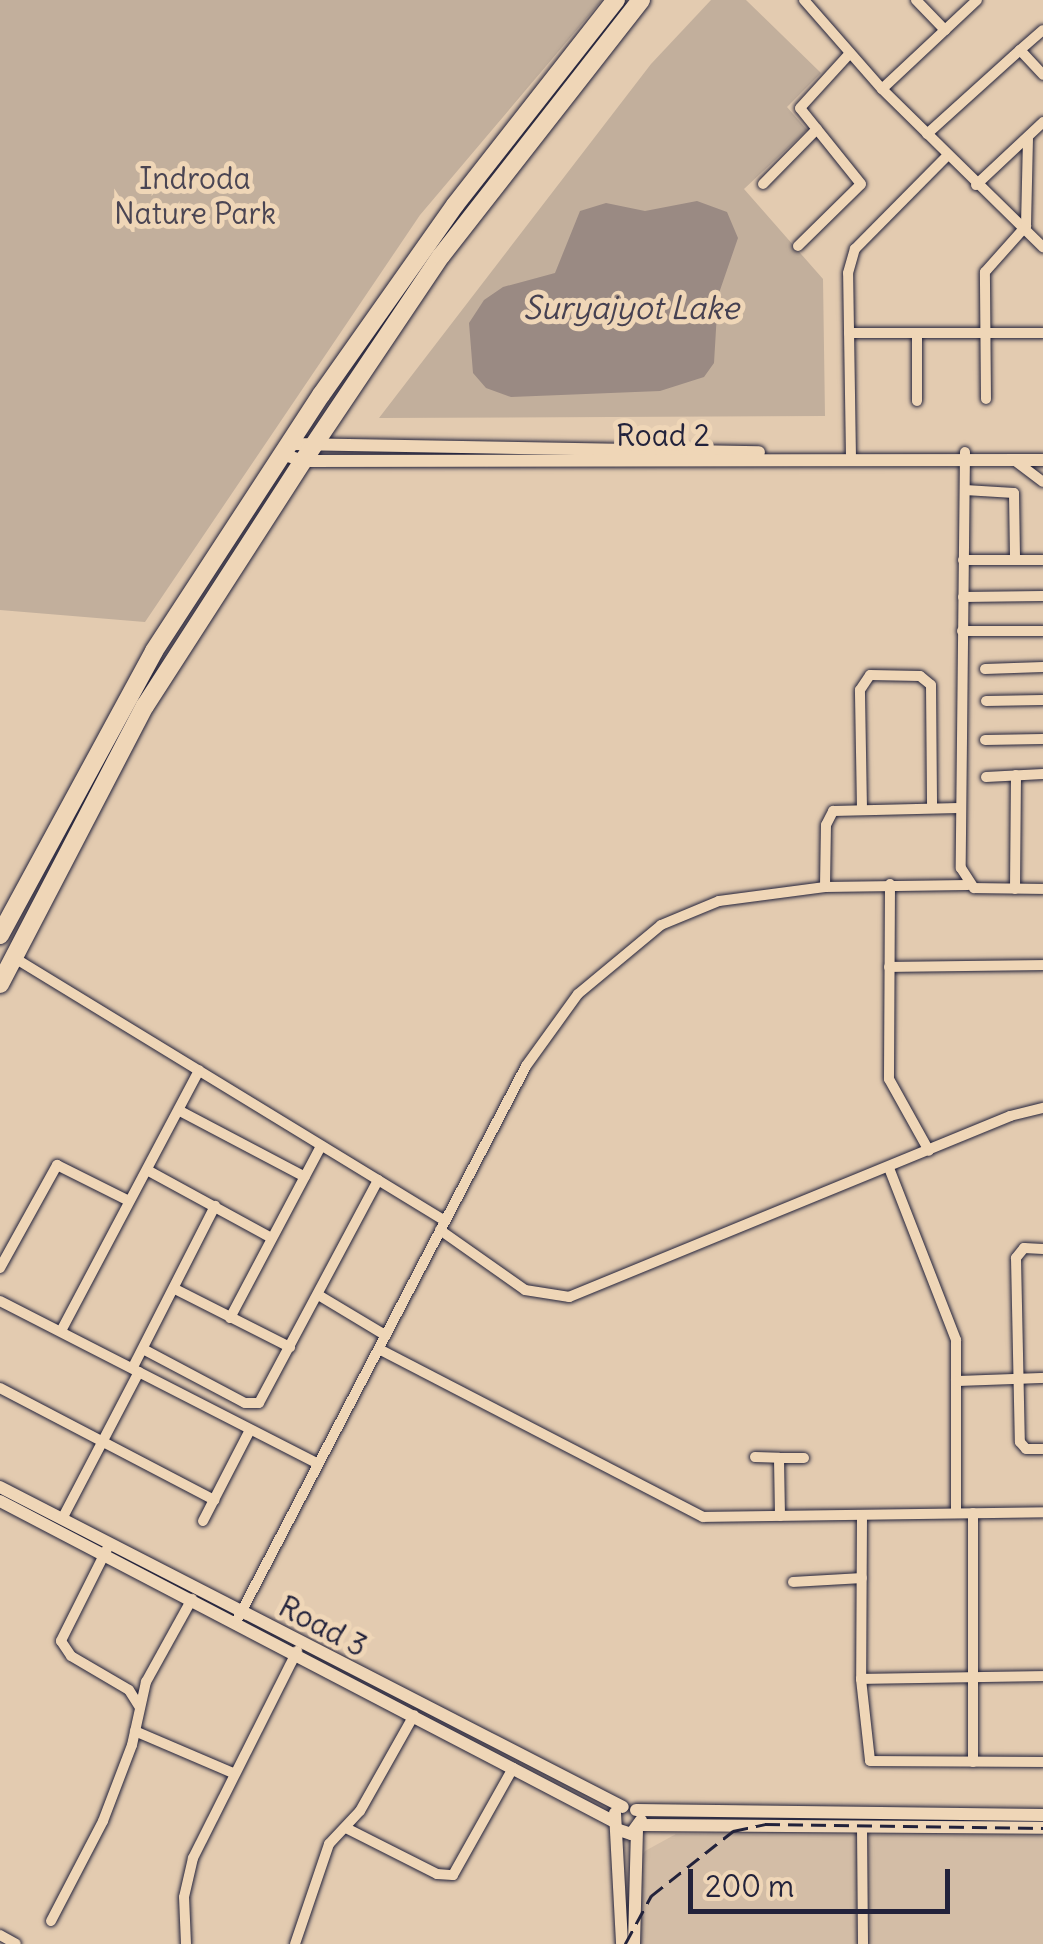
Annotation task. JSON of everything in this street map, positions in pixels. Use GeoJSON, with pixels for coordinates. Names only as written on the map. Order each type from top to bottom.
{"type":"FeatureCollection","features":[{"type":"Feature","properties":{"kind":"highway"},"geometry":{"type":"LineString","coordinates":[[0,984],[145,706],[298,452],[454,205],[616,0]]}},
{"type":"Feature","properties":{"kind":"highway"},"geometry":{"type":"LineString","coordinates":[[0,935],[154,651],[442,256],[641,0]]}},
{"type":"Feature","properties":{"kind":"street"},"geometry":{"type":"LineString","coordinates":[[804,0],[882,90],[1043,247]]}},
{"type":"Feature","properties":{"kind":"street"},"geometry":{"type":"LineString","coordinates":[[916,0],[945,30]]}},
{"type":"Feature","properties":{"kind":"street"},"geometry":{"type":"LineString","coordinates":[[882,90],[977,0]]}},
{"type":"Feature","properties":{"kind":"street"},"geometry":{"type":"LineString","coordinates":[[927,134],[1043,30]]}},
{"type":"Feature","properties":{"kind":"street"},"geometry":{"type":"LineString","coordinates":[[1020,50],[1043,75]]}},
{"type":"Feature","properties":{"kind":"street"},"geometry":{"type":"LineString","coordinates":[[798,246],[861,184],[817,128],[802,101],[850,54]]}},
{"type":"Feature","properties":{"kind":"street"},"geometry":{"type":"LineString","coordinates":[[976,185],[1043,122]]}},
{"type":"Feature","properties":{"kind":"street"},"geometry":{"type":"LineString","coordinates":[[763,184],[817,128]]}},
{"type":"Feature","properties":{"kind":"street"},"geometry":{"type":"LineString","coordinates":[[986,399],[987,264],[1024,232],[1028,137]]}},
{"type":"Feature","properties":{"kind":"street"},"geometry":{"type":"LineString","coordinates":[[851,454],[848,273],[855,249],[947,156]]}},
{"type":"Feature","properties":{"kind":"street"},"geometry":{"type":"LineString","coordinates":[[849,333],[1043,333]]}},
{"type":"Feature","properties":{"kind":"street"},"geometry":{"type":"LineString","coordinates":[[917,333],[917,402]]}},
{"type":"Feature","properties":{"kind":"street","name":"Road 2"},"geometry":{"type":"LineString","coordinates":[[298,452],[851,454],[1043,460]]}},
{"type":"Feature","properties":{"kind":"street","name":"Road 2"},"geometry":{"type":"LineString","coordinates":[[965,456],[1043,452]]}},
{"type":"Feature","properties":{"kind":"street"},"geometry":{"type":"LineString","coordinates":[[965,456],[959,808],[961,868],[968,885]]}},
{"type":"Feature","properties":{"kind":"street"},"geometry":{"type":"LineString","coordinates":[[1014,460],[1043,482]]}},
{"type":"Feature","properties":{"kind":"street"},"geometry":{"type":"LineString","coordinates":[[964,490],[1014,493],[1015,560]]}},
{"type":"Feature","properties":{"kind":"street"},"geometry":{"type":"LineString","coordinates":[[964,560],[1043,560]]}},
{"type":"Feature","properties":{"kind":"street"},"geometry":{"type":"LineString","coordinates":[[963,597],[1043,596]]}},
{"type":"Feature","properties":{"kind":"street"},"geometry":{"type":"LineString","coordinates":[[962,632],[1043,632]]}},
{"type":"Feature","properties":{"kind":"street"},"geometry":{"type":"LineString","coordinates":[[985,669],[1043,667]]}},
{"type":"Feature","properties":{"kind":"street"},"geometry":{"type":"LineString","coordinates":[[862,809],[860,690],[870,675],[920,676],[931,685],[932,808]]}},
{"type":"Feature","properties":{"kind":"street"},"geometry":{"type":"LineString","coordinates":[[986,702],[1043,700]]}},
{"type":"Feature","properties":{"kind":"street"},"geometry":{"type":"LineString","coordinates":[[985,740],[1043,740]]}},
{"type":"Feature","properties":{"kind":"street"},"geometry":{"type":"LineString","coordinates":[[986,776],[1043,774]]}},
{"type":"Feature","properties":{"kind":"street"},"geometry":{"type":"LineString","coordinates":[[1015,889],[1016,775]]}},
{"type":"Feature","properties":{"kind":"street"},"geometry":{"type":"LineString","coordinates":[[826,886],[827,816],[862,809],[959,808]]}},
{"type":"Feature","properties":{"kind":"street"},"geometry":{"type":"LineString","coordinates":[[890,884],[889,1079],[897,1104],[929,1151]]}},
{"type":"Feature","properties":{"kind":"street"},"geometry":{"type":"LineString","coordinates":[[239,1617],[316,1463],[548,1032],[624,952],[661,925],[719,901],[826,886],[1043,889]]}},
{"type":"Feature","properties":{"kind":"street"},"geometry":{"type":"LineString","coordinates":[[13,958],[378,1180],[525,1290],[570,1297],[1043,1108]]}},
{"type":"Feature","properties":{"kind":"street"},"geometry":{"type":"LineString","coordinates":[[889,967],[1043,965]]}},
{"type":"Feature","properties":{"kind":"street"},"geometry":{"type":"LineString","coordinates":[[61,1331],[199,1070]]}},
{"type":"Feature","properties":{"kind":"street"},"geometry":{"type":"LineString","coordinates":[[180,1111],[305,1177]]}},
{"type":"Feature","properties":{"kind":"street"},"geometry":{"type":"LineString","coordinates":[[230,1318],[321,1146]]}},
{"type":"Feature","properties":{"kind":"street"},"geometry":{"type":"LineString","coordinates":[[0,1268],[57,1166],[129,1201]]}},
{"type":"Feature","properties":{"kind":"street"},"geometry":{"type":"LineString","coordinates":[[888,1168],[951,1320],[956,1381],[956,1513]]}},
{"type":"Feature","properties":{"kind":"street"},"geometry":{"type":"LineString","coordinates":[[147,1170],[270,1237]]}},
{"type":"Feature","properties":{"kind":"street"},"geometry":{"type":"LineString","coordinates":[[143,1349],[255,1405],[320,1296],[378,1180]]}},
{"type":"Feature","properties":{"kind":"street"},"geometry":{"type":"LineString","coordinates":[[62,1519],[103,1442],[143,1349],[215,1206]]}},
{"type":"Feature","properties":{"kind":"street"},"geometry":{"type":"LineString","coordinates":[[1043,1248],[1024,1248],[1016,1258],[1020,1442],[1026,1449],[1043,1449]]}},
{"type":"Feature","properties":{"kind":"street"},"geometry":{"type":"LineString","coordinates":[[174,1289],[290,1347]]}},
{"type":"Feature","properties":{"kind":"street"},"geometry":{"type":"LineString","coordinates":[[320,1296],[385,1335]]}},
{"type":"Feature","properties":{"kind":"street"},"geometry":{"type":"LineString","coordinates":[[0,1301],[316,1463]]}},
{"type":"Feature","properties":{"kind":"street"},"geometry":{"type":"LineString","coordinates":[[379,1349],[687,1510],[723,1518],[1043,1512]]}},
{"type":"Feature","properties":{"kind":"street"},"geometry":{"type":"LineString","coordinates":[[956,1381],[1043,1378]]}},
{"type":"Feature","properties":{"kind":"street"},"geometry":{"type":"LineString","coordinates":[[0,1388],[214,1500]]}},
{"type":"Feature","properties":{"kind":"street"},"geometry":{"type":"LineString","coordinates":[[203,1521],[250,1430]]}},
{"type":"Feature","properties":{"kind":"street"},"geometry":{"type":"LineString","coordinates":[[755,1458],[804,1458]]}},
{"type":"Feature","properties":{"kind":"street"},"geometry":{"type":"LineString","coordinates":[[779,1458],[780,1516]]}},
{"type":"Feature","properties":{"kind":"street","name":"Road 3"},"geometry":{"type":"LineString","coordinates":[[0,1487],[62,1519],[192,1599],[239,1617]]}},
{"type":"Feature","properties":{"kind":"street","name":"Road 3"},"geometry":{"type":"LineString","coordinates":[[0,1500],[108,1549],[298,1648],[629,1808],[862,1828],[1043,1815]]}},
{"type":"Feature","properties":{"kind":"street"},"geometry":{"type":"LineString","coordinates":[[973,1513],[973,1762]]}},
{"type":"Feature","properties":{"kind":"street"},"geometry":{"type":"LineString","coordinates":[[862,1514],[861,1679],[870,1761],[1043,1762]]}},
{"type":"Feature","properties":{"kind":"street"},"geometry":{"type":"LineString","coordinates":[[108,1549],[62,1641],[71,1656],[130,1690],[140,1707]]}},
{"type":"Feature","properties":{"kind":"street"},"geometry":{"type":"LineString","coordinates":[[793,1582],[862,1578]]}},
{"type":"Feature","properties":{"kind":"street"},"geometry":{"type":"LineString","coordinates":[[51,1921],[103,1821],[140,1707],[192,1599]]}},
{"type":"Feature","properties":{"kind":"street"},"geometry":{"type":"LineString","coordinates":[[186,1944],[188,1872],[298,1648]]}},
{"type":"Feature","properties":{"kind":"street","name":"Road 3"},"geometry":{"type":"LineString","coordinates":[[298,1648],[614,1825],[638,1828],[737,1820],[971,1821],[1043,1828]]}},
{"type":"Feature","properties":{"kind":"street"},"geometry":{"type":"LineString","coordinates":[[861,1679],[1043,1676]]}},
{"type":"Feature","properties":{"kind":"street"},"geometry":{"type":"LineString","coordinates":[[295,1944],[329,1844],[346,1828],[414,1716]]}},
{"type":"Feature","properties":{"kind":"street"},"geometry":{"type":"LineString","coordinates":[[135,1731],[233,1774]]}},
{"type":"Feature","properties":{"kind":"street"},"geometry":{"type":"LineString","coordinates":[[346,1828],[437,1874],[452,1875],[513,1768]]}},
{"type":"Feature","properties":{"kind":"street"},"geometry":{"type":"LineString","coordinates":[[622,1944],[614,1825],[629,1808],[638,1828],[634,1944]]}},
{"type":"Feature","properties":{"kind":"street"},"geometry":{"type":"LineString","coordinates":[[862,1828],[863,1944]]}},
{"type":"Feature","properties":{"kind":"street"},"geometry":{"type":"LineString","coordinates":[[0,1935],[16,1944]]}},
{"type":"Feature","properties":{"kind":"shaded area"},"geometry":{"type":"Polygon","coordinates":[[[676,1834],[1043,1836],[1043,1944],[637,1944],[636,1864],[645,1851],[676,1834]]]}},
{"type":"Feature","properties":{"kind":"green space","name":"Indroda Nature Park"},"geometry":{"type":"Polygon","coordinates":[[[0,0],[602,0],[420,215],[145,622],[0,610],[0,0]]]}},
{"type":"Feature","properties":{"kind":"green space"},"geometry":{"type":"Polygon","coordinates":[[[711,0],[746,0],[821,73],[787,107],[807,130],[744,189],[823,279],[825,416],[379,418],[651,64],[711,0]]]}},
{"type":"Feature","properties":{"kind":"water","name":"Suryajyot Lake"},"geometry":{"type":"Polygon","coordinates":[[[697,201],[727,212],[738,238],[718,296],[714,363],[704,377],[660,391],[511,397],[486,388],[473,373],[469,323],[484,300],[503,287],[555,273],[580,211],[606,203],[645,211],[697,201]]]}},
{"type":"Feature","properties":{"kind":"railway"},"geometry":{"type":"LineString","coordinates":[[625,1944],[651,1896],[733,1831],[765,1824],[1043,1828]]}}]}
